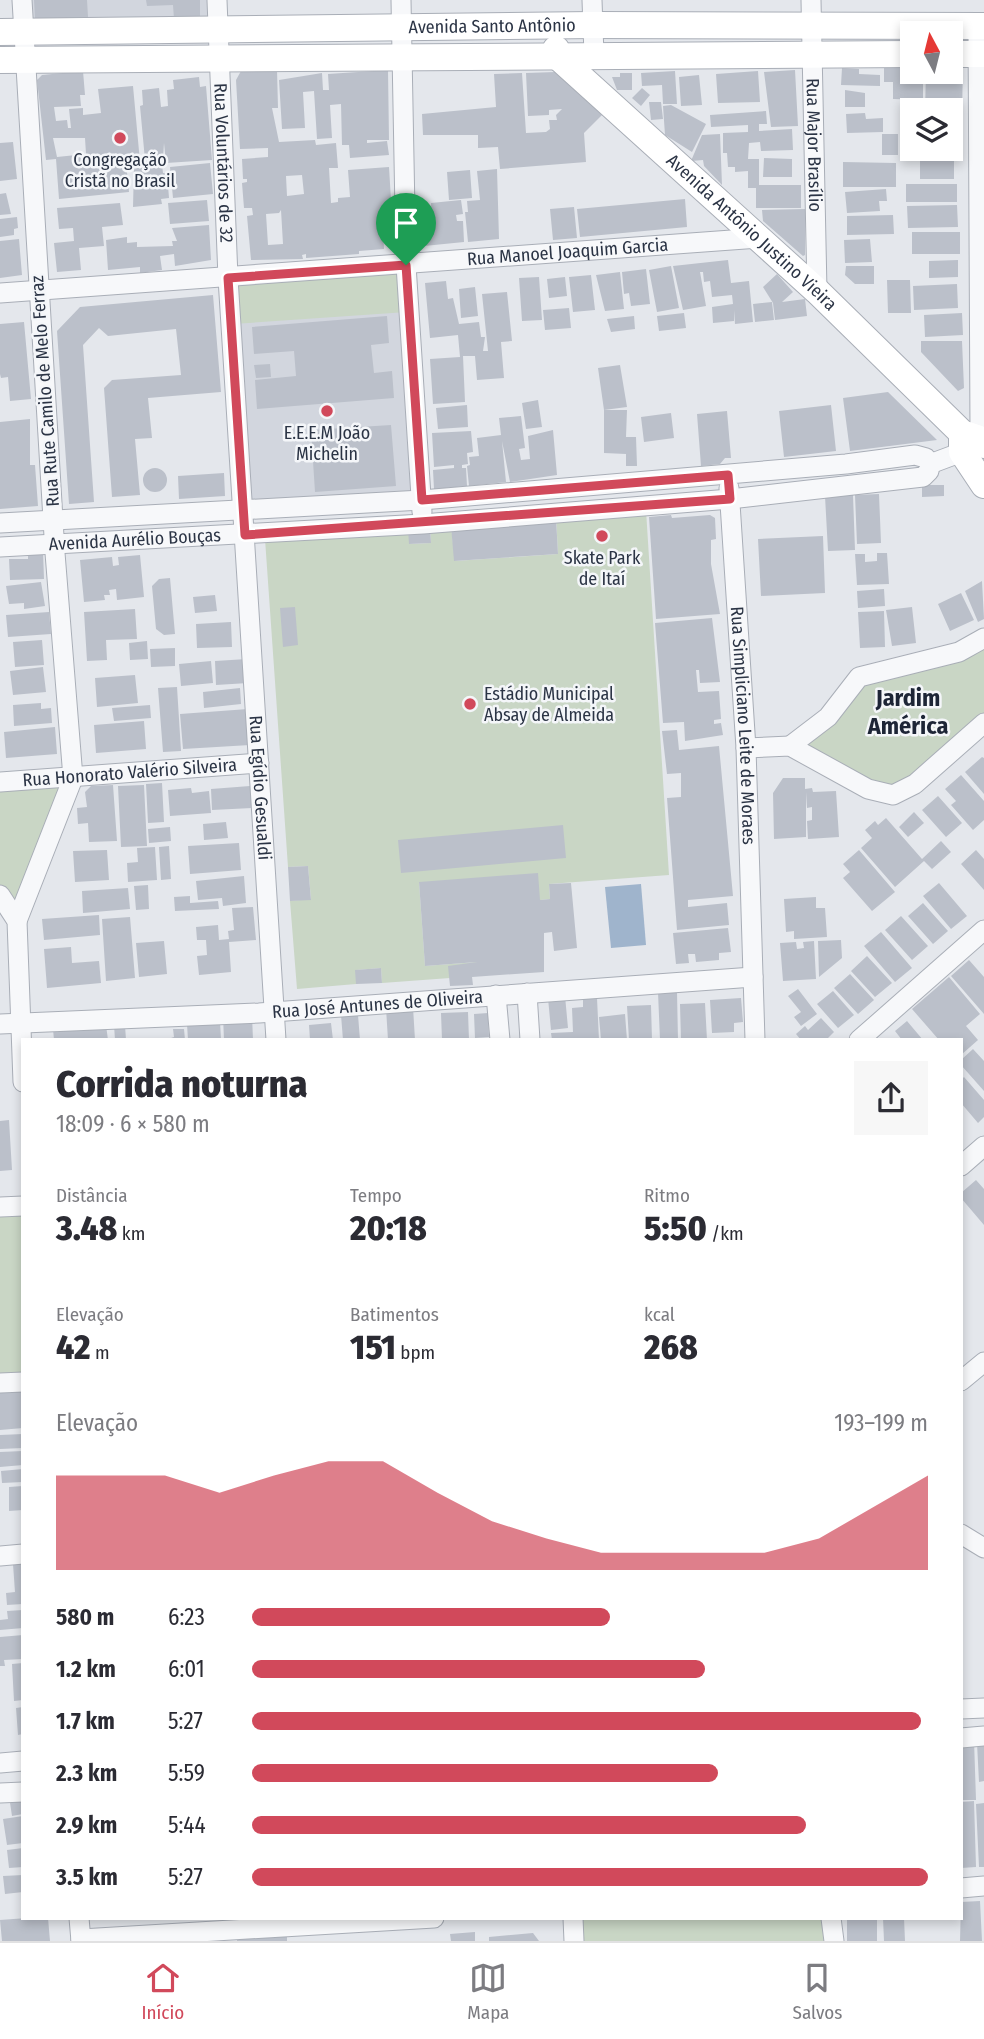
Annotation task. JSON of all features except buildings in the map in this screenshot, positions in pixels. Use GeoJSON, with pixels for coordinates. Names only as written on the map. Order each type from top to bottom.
{"type":"FeatureCollection","features":[{"type":"Feature","properties":{"kind":"main road","name":"Avenida Santo Antônio"},"geometry":{"type":"LineString","coordinates":[[12,32],[556,26],[593,13],[811,12],[981,26]]}},
{"type":"Feature","properties":{"kind":"main road"},"geometry":{"type":"LineString","coordinates":[[556,26],[556,55]]}},
{"type":"Feature","properties":{"kind":"main road","name":"Avenida Santo Antônio"},"geometry":{"type":"LineString","coordinates":[[12,60],[900,54]]}},
{"type":"Feature","properties":{"kind":"main road"},"geometry":{"type":"LineString","coordinates":[[963,54],[981,54]]}},
{"type":"Feature","properties":{"kind":"main road","name":"Avenida Antônio Justino Vieira"},"geometry":{"type":"LineString","coordinates":[[556,55],[817,291],[971,442],[984,485]]}},
{"type":"Feature","properties":{"kind":"street","name":"Rua Rute Camilo de Melo Ferraz"},"geometry":{"type":"LineString","coordinates":[[17,921],[73,778],[54,544],[39,290],[12,60],[12,32],[22,0]]}},
{"type":"Feature","properties":{"kind":"street","name":"Rua Voluntários de 32"},"geometry":{"type":"LineString","coordinates":[[217,0],[228,278],[245,535]]}},
{"type":"Feature","properties":{"kind":"street"},"geometry":{"type":"LineString","coordinates":[[401,0],[406,265],[423,524]]}},
{"type":"Feature","properties":{"kind":"street","name":"Rua Major Brasílio"},"geometry":{"type":"LineString","coordinates":[[811,12],[817,291]]}},
{"type":"Feature","properties":{"kind":"street"},"geometry":{"type":"LineString","coordinates":[[593,13],[594,55]]}},
{"type":"Feature","properties":{"kind":"street"},"geometry":{"type":"LineString","coordinates":[[971,442],[980,424],[981,26]]}},
{"type":"Feature","properties":{"kind":"street","name":"Rua Manoel Joaquim Garcia"},"geometry":{"type":"LineString","coordinates":[[0,293],[759,238]]}},
{"type":"Feature","properties":{"kind":"street","name":"Avenida Aurélio Bouças"},"geometry":{"type":"LineString","coordinates":[[930,464],[971,442]]}},
{"type":"Feature","properties":{"kind":"street","name":"Avenida Aurélio Bouças"},"geometry":{"type":"LineString","coordinates":[[0,523],[422,500],[728,475],[915,455],[926,458],[930,464],[929,471],[923,477],[730,499],[423,524],[0,547]]}},
{"type":"Feature","properties":{"kind":"street","name":"Rua Simpliciano Leite de Moraes"},"geometry":{"type":"LineString","coordinates":[[728,475],[746,748],[755,1038]]}},
{"type":"Feature","properties":{"kind":"street","name":"Rua Egídio Gesualdi"},"geometry":{"type":"LineString","coordinates":[[245,535],[276,1038]]}},
{"type":"Feature","properties":{"kind":"street"},"geometry":{"type":"LineString","coordinates":[[790,746],[828,717],[859,677],[959,652],[984,638]]}},
{"type":"Feature","properties":{"kind":"street"},"geometry":{"type":"LineString","coordinates":[[746,748],[790,746],[868,789],[893,795],[915,784],[984,723]]}},
{"type":"Feature","properties":{"kind":"street","name":"Rua Honorato Valério Silveira"},"geometry":{"type":"LineString","coordinates":[[0,782],[259,763]]}},
{"type":"Feature","properties":{"kind":"street"},"geometry":{"type":"LineString","coordinates":[[0,895],[17,921],[10,1024],[21,1073]]}},
{"type":"Feature","properties":{"kind":"street"},"geometry":{"type":"LineString","coordinates":[[861,1038],[984,930]]}},
{"type":"Feature","properties":{"kind":"street","name":"Rua José Antunes de Oliveira"},"geometry":{"type":"LineString","coordinates":[[10,1024],[274,1012],[753,976]]}},
{"type":"Feature","properties":{"kind":"street"},"geometry":{"type":"LineString","coordinates":[[527,993],[530,1038]]}},
{"type":"Feature","properties":{"kind":"street"},"geometry":{"type":"LineString","coordinates":[[496,995],[500,1038]]}},
{"type":"Feature","properties":{"kind":"street"},"geometry":{"type":"LineString","coordinates":[[963,1164],[984,1146]]}},
{"type":"Feature","properties":{"kind":"street"},"geometry":{"type":"LineString","coordinates":[[0,1207],[21,1206]]}},
{"type":"Feature","properties":{"kind":"street"},"geometry":{"type":"LineString","coordinates":[[963,1379],[984,1362]]}},
{"type":"Feature","properties":{"kind":"street"},"geometry":{"type":"LineString","coordinates":[[0,1383],[21,1382]]}},
{"type":"Feature","properties":{"kind":"street"},"geometry":{"type":"LineString","coordinates":[[963,1535],[984,1548]]}},
{"type":"Feature","properties":{"kind":"street"},"geometry":{"type":"LineString","coordinates":[[0,1556],[21,1554]]}},
{"type":"Feature","properties":{"kind":"street"},"geometry":{"type":"LineString","coordinates":[[963,1709],[984,1708]]}},
{"type":"Feature","properties":{"kind":"street"},"geometry":{"type":"LineString","coordinates":[[963,1738],[984,1737]]}},
{"type":"Feature","properties":{"kind":"street"},"geometry":{"type":"LineString","coordinates":[[0,1763],[21,1762]]}},
{"type":"Feature","properties":{"kind":"street"},"geometry":{"type":"LineString","coordinates":[[0,1793],[21,1792]]}},
{"type":"Feature","properties":{"kind":"street"},"geometry":{"type":"LineString","coordinates":[[963,1888],[984,1886]]}},
{"type":"Feature","properties":{"kind":"street"},"geometry":{"type":"LineString","coordinates":[[79,1920],[81,1940],[339,1927],[413,1920]]}},
{"type":"Feature","properties":{"kind":"street"},"geometry":{"type":"LineString","coordinates":[[573,1920],[574,1941]]}},
{"type":"Feature","properties":{"kind":"street"},"geometry":{"type":"LineString","coordinates":[[831,1920],[834,1941]]}},
{"type":"Feature","properties":{"kind":"shaded area"},"geometry":{"type":"Polygon","coordinates":[[[24,0],[215,0],[216,27],[25,30],[24,0]]]}},
{"type":"Feature","properties":{"kind":"shaded area","name":"E.E.E.M João Michelin"},"geometry":{"type":"Polygon","coordinates":[[[403,268],[419,497],[246,508],[232,281],[403,268]]]}},
{"type":"Feature","properties":{"kind":"green space"},"geometry":{"type":"Polygon","coordinates":[[[403,268],[407,312],[234,324],[232,281],[403,268]]]}},
{"type":"Feature","properties":{"kind":"green space"},"geometry":{"type":"Polygon","coordinates":[[[646,510],[669,875],[549,884],[550,899],[540,900],[419,882],[425,966],[477,962],[450,978],[382,983],[381,968],[356,970],[356,984],[297,989],[290,901],[311,899],[308,866],[288,867],[265,539],[408,529],[410,544],[431,543],[430,527],[451,526],[455,561],[558,554],[556,516],[646,510]]]}},
{"type":"Feature","properties":{"kind":"green space"},"geometry":{"type":"Polygon","coordinates":[[[984,644],[984,716],[915,783],[887,791],[800,747],[859,682],[984,644]]]}},
{"type":"Feature","properties":{"kind":"green space"},"geometry":{"type":"Polygon","coordinates":[[[71,780],[16,910],[0,885],[0,786],[71,780]]]}},
{"type":"Feature","properties":{"kind":"green space"},"geometry":{"type":"Polygon","coordinates":[[[21,1206],[21,1382],[0,1383],[0,1207],[21,1206]]]}},
{"type":"Feature","properties":{"kind":"green space"},"geometry":{"type":"Polygon","coordinates":[[[578,1920],[831,1920],[832,1941],[579,1941],[578,1920]]]}},
{"type":"Feature","properties":{"kind":"water"},"geometry":{"type":"Polygon","coordinates":[[[641,884],[646,945],[611,948],[605,887],[641,884]]]}},
{"type":"Feature","properties":{"kind":"place","name":"Congregação Cristã no Brasil"},"geometry":{"type":"Point","coordinates":[120,138]}},
{"type":"Feature","properties":{"kind":"place","name":"E.E.E.M João Michelin"},"geometry":{"type":"Point","coordinates":[327,411]}},
{"type":"Feature","properties":{"kind":"place","name":"Skate Park de Itaí"},"geometry":{"type":"Point","coordinates":[602,536]}},
{"type":"Feature","properties":{"kind":"place","name":"Estádio Municipal Absay de Almeida"},"geometry":{"type":"Point","coordinates":[470,704]}},
{"type":"Feature","properties":{"kind":"district","name":"Jardim América"},"geometry":{"type":"Point","coordinates":[908,712]}},
{"type":"Feature","properties":{"kind":"route"},"geometry":{"type":"LineString","coordinates":[[406,265],[422,500],[728,475],[730,499],[423,524],[245,535],[228,278],[406,265]]}}]}
